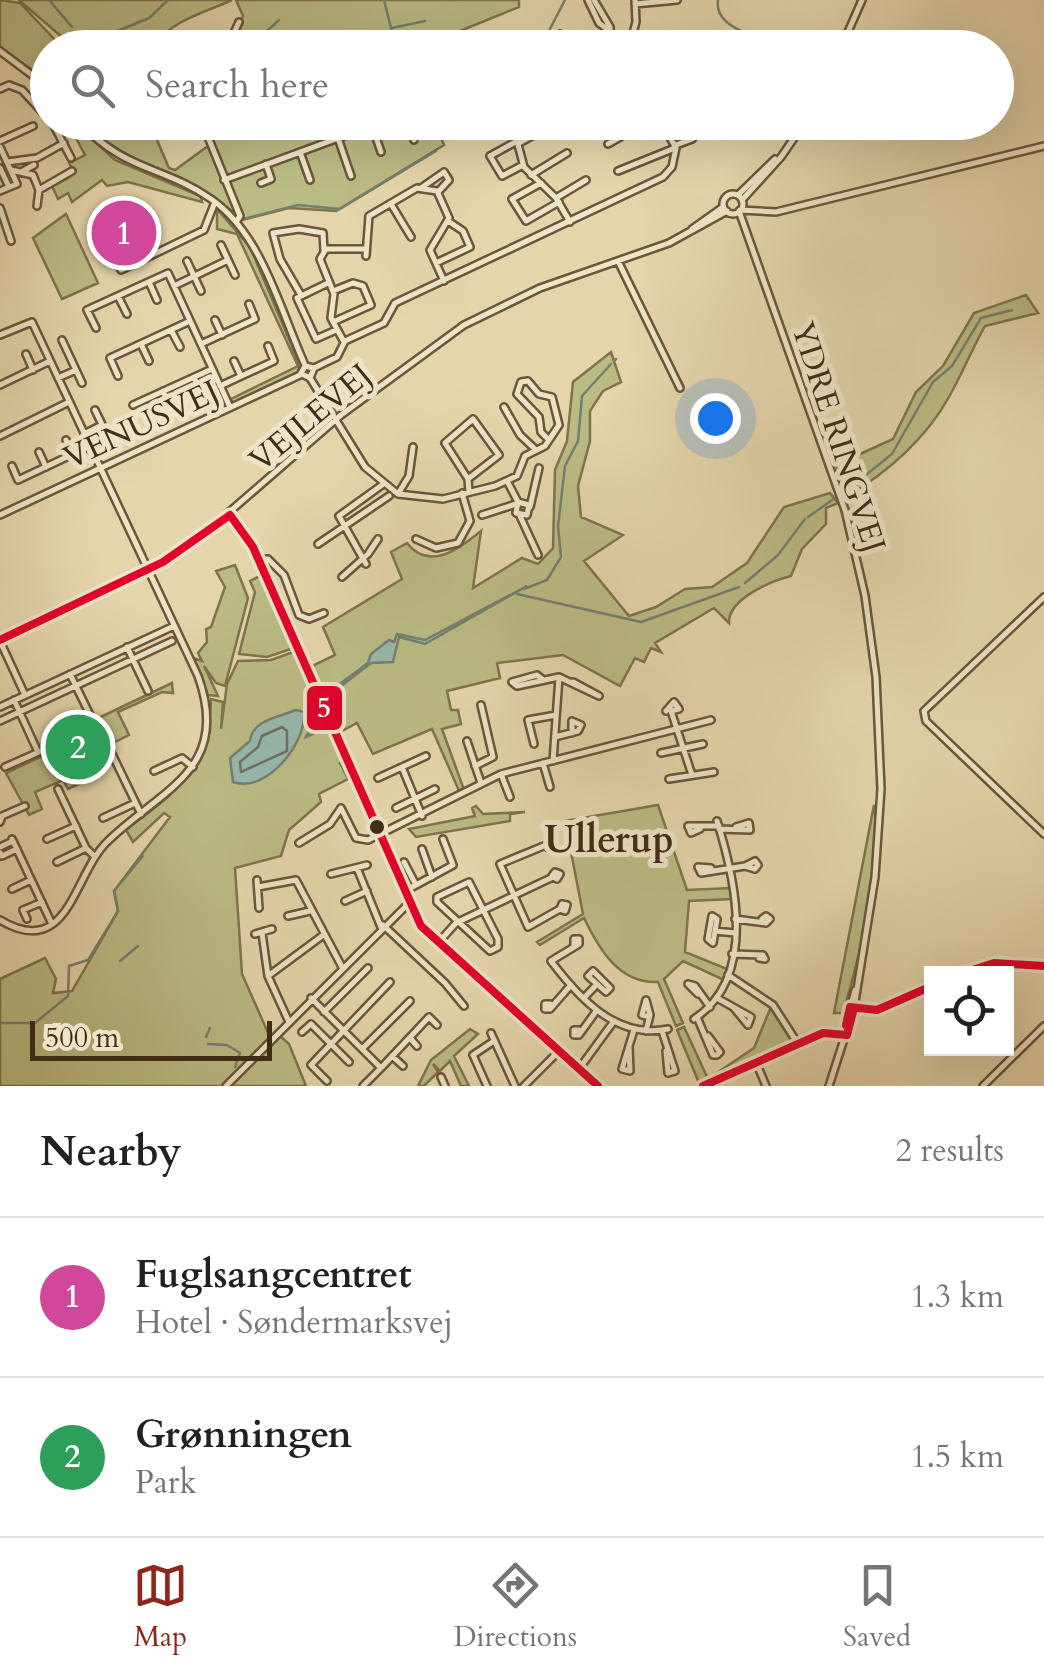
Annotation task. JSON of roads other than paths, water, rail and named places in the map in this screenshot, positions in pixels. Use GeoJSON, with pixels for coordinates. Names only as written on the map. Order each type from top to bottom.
{"type":"FeatureCollection","features":[{"type":"Feature","properties":{"kind":"street"},"geometry":{"type":"LineString","coordinates":[[591,0],[610,30]]}},
{"type":"Feature","properties":{"kind":"street"},"geometry":{"type":"LineString","coordinates":[[631,30],[635,2],[676,0]]}},
{"type":"Feature","properties":{"kind":"street"},"geometry":{"type":"LineString","coordinates":[[848,30],[862,0]]}},
{"type":"Feature","properties":{"kind":"street"},"geometry":{"type":"LineString","coordinates":[[235,30],[239,22]]}},
{"type":"Feature","properties":{"kind":"street"},"geometry":{"type":"LineString","coordinates":[[0,51],[30,74]]}},
{"type":"Feature","properties":{"kind":"street"},"geometry":{"type":"LineString","coordinates":[[0,89],[9,85],[30,99]]}},
{"type":"Feature","properties":{"kind":"street"},"geometry":{"type":"LineString","coordinates":[[0,191],[16,184],[0,144],[30,128]]}},
{"type":"Feature","properties":{"kind":"street"},"geometry":{"type":"LineString","coordinates":[[62,140],[71,158]]}},
{"type":"Feature","properties":{"kind":"street"},"geometry":{"type":"LineString","coordinates":[[100,140],[121,159],[215,202],[236,222],[305,366],[302,374],[310,378],[334,420],[382,484],[398,494],[433,500],[508,481],[522,469],[525,456],[549,440],[559,425],[552,397],[521,382],[517,394],[539,417],[541,432],[549,440]]}},
{"type":"Feature","properties":{"kind":"street"},"geometry":{"type":"LineString","coordinates":[[209,140],[240,216],[236,222]]}},
{"type":"Feature","properties":{"kind":"street"},"geometry":{"type":"LineString","coordinates":[[224,180],[333,140]]}},
{"type":"Feature","properties":{"kind":"street"},"geometry":{"type":"LineString","coordinates":[[339,140],[351,176]]}},
{"type":"Feature","properties":{"kind":"street"},"geometry":{"type":"LineString","coordinates":[[377,140],[381,152]]}},
{"type":"Feature","properties":{"kind":"street"},"geometry":{"type":"LineString","coordinates":[[608,144],[615,140]]}},
{"type":"Feature","properties":{"kind":"street"},"geometry":{"type":"LineString","coordinates":[[305,366],[315,368],[338,357],[344,342],[384,323],[393,305],[663,177],[672,166],[676,147],[672,140]]}},
{"type":"Feature","properties":{"kind":"street"},"geometry":{"type":"LineString","coordinates":[[618,170],[692,140]]}},
{"type":"Feature","properties":{"kind":"street"},"geometry":{"type":"LineString","coordinates":[[792,140],[740,204],[727,210],[727,196],[740,204],[758,212],[776,212],[1044,146]]}},
{"type":"Feature","properties":{"kind":"street"},"geometry":{"type":"LineString","coordinates":[[523,165],[502,176],[490,156],[519,141],[523,165],[557,200],[570,222]]}},
{"type":"Feature","properties":{"kind":"street"},"geometry":{"type":"LineString","coordinates":[[7,162],[36,158],[64,143]]}},
{"type":"Feature","properties":{"kind":"street"},"geometry":{"type":"LineString","coordinates":[[300,152],[310,180]]}},
{"type":"Feature","properties":{"kind":"street"},"geometry":{"type":"LineString","coordinates":[[531,175],[567,154]]}},
{"type":"Feature","properties":{"kind":"street"},"geometry":{"type":"LineString","coordinates":[[261,183],[271,180],[266,164]]}},
{"type":"Feature","properties":{"kind":"street"},"geometry":{"type":"LineString","coordinates":[[21,172],[34,165]]}},
{"type":"Feature","properties":{"kind":"street"},"geometry":{"type":"LineString","coordinates":[[0,168],[8,187]]}},
{"type":"Feature","properties":{"kind":"street"},"geometry":{"type":"LineString","coordinates":[[11,170],[33,176],[39,190]]}},
{"type":"Feature","properties":{"kind":"street"},"geometry":{"type":"LineString","coordinates":[[38,206],[35,196],[39,190],[72,171]]}},
{"type":"Feature","properties":{"kind":"street"},"geometry":{"type":"LineString","coordinates":[[324,250],[366,252],[368,218],[444,172],[449,180],[438,192]]}},
{"type":"Feature","properties":{"kind":"street"},"geometry":{"type":"LineString","coordinates":[[540,183],[512,200],[526,221],[586,180]]}},
{"type":"Feature","properties":{"kind":"street"},"geometry":{"type":"LineString","coordinates":[[421,188],[438,192]]}},
{"type":"Feature","properties":{"kind":"street"},"geometry":{"type":"LineString","coordinates":[[436,263],[470,248],[463,231],[448,221],[438,192]]}},
{"type":"Feature","properties":{"kind":"street"},"geometry":{"type":"LineString","coordinates":[[109,244],[121,270],[204,230],[215,202]]}},
{"type":"Feature","properties":{"kind":"street"},"geometry":{"type":"LineString","coordinates":[[391,204],[411,237]]}},
{"type":"Feature","properties":{"kind":"street","name":"YDRE RINGVEJ"},"geometry":{"type":"LineString","coordinates":[[740,204],[743,230],[836,478],[867,607],[879,706],[881,789],[876,876],[852,1008],[829,1085]]}},
{"type":"Feature","properties":{"kind":"street"},"geometry":{"type":"LineString","coordinates":[[0,208],[11,241]]}},
{"type":"Feature","properties":{"kind":"street","name":"YDRE RINGVEJ"},"geometry":{"type":"LineString","coordinates":[[727,210],[743,230]]}},
{"type":"Feature","properties":{"kind":"street","name":"VEJLEVEJ"},"geometry":{"type":"LineString","coordinates":[[0,640],[148,570],[230,515],[334,420],[478,317],[540,288],[659,246],[727,210]]}},
{"type":"Feature","properties":{"kind":"street"},"geometry":{"type":"LineString","coordinates":[[444,281],[430,246],[448,221]]}},
{"type":"Feature","properties":{"kind":"street"},"geometry":{"type":"LineString","coordinates":[[301,295],[280,259],[273,233],[299,229],[322,233],[324,250],[320,262],[333,291],[333,322],[344,342]]}},
{"type":"Feature","properties":{"kind":"street"},"geometry":{"type":"LineString","coordinates":[[222,245],[235,275]]}},
{"type":"Feature","properties":{"kind":"street"},"geometry":{"type":"LineString","coordinates":[[174,286],[228,260]]}},
{"type":"Feature","properties":{"kind":"street"},"geometry":{"type":"LineString","coordinates":[[188,261],[201,291]]}},
{"type":"Feature","properties":{"kind":"street"},"geometry":{"type":"LineString","coordinates":[[618,261],[680,388]]}},
{"type":"Feature","properties":{"kind":"street"},"geometry":{"type":"LineString","coordinates":[[96,328],[87,310],[168,273],[230,407]]}},
{"type":"Feature","properties":{"kind":"street"},"geometry":{"type":"LineString","coordinates":[[149,282],[158,300]]}},
{"type":"Feature","properties":{"kind":"street"},"geometry":{"type":"LineString","coordinates":[[329,282],[297,298],[316,339],[336,330]]}},
{"type":"Feature","properties":{"kind":"street"},"geometry":{"type":"LineString","coordinates":[[333,291],[353,282],[362,286],[371,305],[333,322]]}},
{"type":"Feature","properties":{"kind":"street"},"geometry":{"type":"LineString","coordinates":[[118,296],[127,314]]}},
{"type":"Feature","properties":{"kind":"street"},"geometry":{"type":"LineString","coordinates":[[201,344],[255,319],[249,304]]}},
{"type":"Feature","properties":{"kind":"street"},"geometry":{"type":"LineString","coordinates":[[215,320],[222,334]]}},
{"type":"Feature","properties":{"kind":"street"},"geometry":{"type":"LineString","coordinates":[[0,335],[31,321],[198,676],[206,710],[205,736],[193,767],[174,789],[94,856],[71,906],[52,924],[21,929],[0,920]]}},
{"type":"Feature","properties":{"kind":"street"},"geometry":{"type":"LineString","coordinates":[[118,376],[110,358],[190,321]]}},
{"type":"Feature","properties":{"kind":"street"},"geometry":{"type":"LineString","coordinates":[[172,330],[180,347]]}},
{"type":"Feature","properties":{"kind":"street"},"geometry":{"type":"LineString","coordinates":[[62,340],[82,382]]}},
{"type":"Feature","properties":{"kind":"street"},"geometry":{"type":"LineString","coordinates":[[141,344],[149,362]]}},
{"type":"Feature","properties":{"kind":"street"},"geometry":{"type":"LineString","coordinates":[[220,386],[275,360],[268,346]]}},
{"type":"Feature","properties":{"kind":"street"},"geometry":{"type":"LineString","coordinates":[[26,354],[34,370]]}},
{"type":"Feature","properties":{"kind":"street"},"geometry":{"type":"LineString","coordinates":[[0,373],[2,384],[50,361]]}},
{"type":"Feature","properties":{"kind":"street"},"geometry":{"type":"LineString","coordinates":[[234,362],[241,376]]}},
{"type":"Feature","properties":{"kind":"street"},"geometry":{"type":"LineString","coordinates":[[310,378],[315,368]]}},
{"type":"Feature","properties":{"kind":"street"},"geometry":{"type":"LineString","coordinates":[[133,405],[212,369]]}},
{"type":"Feature","properties":{"kind":"street"},"geometry":{"type":"LineString","coordinates":[[58,378],[76,370]]}},
{"type":"Feature","properties":{"kind":"street","name":"VENUSVEJ"},"geometry":{"type":"LineString","coordinates":[[0,515],[302,374]]}},
{"type":"Feature","properties":{"kind":"street"},"geometry":{"type":"LineString","coordinates":[[194,378],[202,394]]}},
{"type":"Feature","properties":{"kind":"street"},"geometry":{"type":"LineString","coordinates":[[163,392],[171,408]]}},
{"type":"Feature","properties":{"kind":"street"},"geometry":{"type":"LineString","coordinates":[[0,436],[69,402]]}},
{"type":"Feature","properties":{"kind":"street"},"geometry":{"type":"LineString","coordinates":[[504,407],[520,435],[536,450]]}},
{"type":"Feature","properties":{"kind":"street"},"geometry":{"type":"LineString","coordinates":[[95,410],[109,439]]}},
{"type":"Feature","properties":{"kind":"street"},"geometry":{"type":"LineString","coordinates":[[416,539],[436,548],[458,544],[470,522],[468,478],[500,455],[474,419],[445,442],[456,466],[468,478]]}},
{"type":"Feature","properties":{"kind":"street"},"geometry":{"type":"LineString","coordinates":[[84,434],[102,425]]}},
{"type":"Feature","properties":{"kind":"street"},"geometry":{"type":"LineString","coordinates":[[66,440],[73,454]]}},
{"type":"Feature","properties":{"kind":"street"},"geometry":{"type":"LineString","coordinates":[[12,466],[18,480],[90,446]]}},
{"type":"Feature","properties":{"kind":"street"},"geometry":{"type":"LineString","coordinates":[[398,494],[410,476],[413,446]]}},
{"type":"Feature","properties":{"kind":"street"},"geometry":{"type":"LineString","coordinates":[[39,452],[46,467]]}},
{"type":"Feature","properties":{"kind":"street"},"geometry":{"type":"LineString","coordinates":[[528,529],[539,468]]}},
{"type":"Feature","properties":{"kind":"street"},"geometry":{"type":"LineString","coordinates":[[508,481],[518,502],[518,515]]}},
{"type":"Feature","properties":{"kind":"street"},"geometry":{"type":"LineString","coordinates":[[364,561],[340,514],[382,484]]}},
{"type":"Feature","properties":{"kind":"street"},"geometry":{"type":"LineString","coordinates":[[482,515],[518,502],[538,487]]}},
{"type":"Feature","properties":{"kind":"street"},"geometry":{"type":"LineString","coordinates":[[318,544],[389,496]]}},
{"type":"Feature","properties":{"kind":"street"},"geometry":{"type":"LineString","coordinates":[[518,502],[529,510]]}},
{"type":"Feature","properties":{"kind":"street"},"geometry":{"type":"LineString","coordinates":[[501,509],[518,515],[538,555]]}},
{"type":"Feature","properties":{"kind":"street"},"geometry":{"type":"LineString","coordinates":[[518,515],[529,510]]}},
{"type":"Feature","properties":{"kind":"street"},"geometry":{"type":"LineString","coordinates":[[230,515],[259,560],[423,929],[598,1086]]}},
{"type":"Feature","properties":{"kind":"street"},"geometry":{"type":"LineString","coordinates":[[342,577],[364,561],[378,538]]}},
{"type":"Feature","properties":{"kind":"street"},"geometry":{"type":"LineString","coordinates":[[259,560],[268,559],[284,575],[299,615],[309,619],[324,613]]}},
{"type":"Feature","properties":{"kind":"street"},"geometry":{"type":"LineString","coordinates":[[1044,597],[924,712],[926,721],[1044,834]]}},
{"type":"Feature","properties":{"kind":"street"},"geometry":{"type":"LineString","coordinates":[[0,706],[174,626]]}},
{"type":"Feature","properties":{"kind":"street"},"geometry":{"type":"LineString","coordinates":[[0,640],[25,695]]}},
{"type":"Feature","properties":{"kind":"street"},"geometry":{"type":"LineString","coordinates":[[0,721],[172,640]]}},
{"type":"Feature","properties":{"kind":"street"},"geometry":{"type":"LineString","coordinates":[[127,647],[148,691]]}},
{"type":"Feature","properties":{"kind":"street"},"geometry":{"type":"LineString","coordinates":[[70,674],[91,717]]}},
{"type":"Feature","properties":{"kind":"street"},"geometry":{"type":"LineString","coordinates":[[542,679],[538,674],[512,682],[517,686],[559,676],[573,682]]}},
{"type":"Feature","properties":{"kind":"street"},"geometry":{"type":"LineString","coordinates":[[552,761],[559,676]]}},
{"type":"Feature","properties":{"kind":"street"},"geometry":{"type":"LineString","coordinates":[[14,700],[38,752]]}},
{"type":"Feature","properties":{"kind":"street"},"geometry":{"type":"LineString","coordinates":[[475,766],[494,757],[480,705]]}},
{"type":"Feature","properties":{"kind":"street"},"geometry":{"type":"LineString","coordinates":[[671,711],[692,775]]}},
{"type":"Feature","properties":{"kind":"street"},"geometry":{"type":"LineString","coordinates":[[536,719],[556,714]]}},
{"type":"Feature","properties":{"kind":"street"},"geometry":{"type":"LineString","coordinates":[[299,843],[330,824],[341,808],[356,838],[365,841],[501,774],[711,720]]}},
{"type":"Feature","properties":{"kind":"street"},"geometry":{"type":"LineString","coordinates":[[554,737],[572,732]]}},
{"type":"Feature","properties":{"kind":"street"},"geometry":{"type":"LineString","coordinates":[[467,742],[481,784]]}},
{"type":"Feature","properties":{"kind":"street"},"geometry":{"type":"LineString","coordinates":[[660,753],[703,744]]}},
{"type":"Feature","properties":{"kind":"street"},"geometry":{"type":"LineString","coordinates":[[5,768],[48,748]]}},
{"type":"Feature","properties":{"kind":"street"},"geometry":{"type":"LineString","coordinates":[[111,752],[142,814]]}},
{"type":"Feature","properties":{"kind":"street"},"geometry":{"type":"LineString","coordinates":[[378,778],[426,756]]}},
{"type":"Feature","properties":{"kind":"street"},"geometry":{"type":"LineString","coordinates":[[154,771],[182,758],[193,767]]}},
{"type":"Feature","properties":{"kind":"street"},"geometry":{"type":"LineString","coordinates":[[543,764],[550,787]]}},
{"type":"Feature","properties":{"kind":"street"},"geometry":{"type":"LineString","coordinates":[[402,768],[422,816]]}},
{"type":"Feature","properties":{"kind":"street"},"geometry":{"type":"LineString","coordinates":[[669,779],[714,772]]}},
{"type":"Feature","properties":{"kind":"street"},"geometry":{"type":"LineString","coordinates":[[501,774],[510,796]]}},
{"type":"Feature","properties":{"kind":"street"},"geometry":{"type":"LineString","coordinates":[[58,789],[86,848],[94,856]]}},
{"type":"Feature","properties":{"kind":"street"},"geometry":{"type":"LineString","coordinates":[[396,808],[435,789]]}},
{"type":"Feature","properties":{"kind":"street"},"geometry":{"type":"LineString","coordinates":[[103,818],[134,803]]}},
{"type":"Feature","properties":{"kind":"street"},"geometry":{"type":"LineString","coordinates":[[0,822],[2,816],[25,806]]}},
{"type":"Feature","properties":{"kind":"street"},"geometry":{"type":"LineString","coordinates":[[708,1036],[696,1018],[717,998],[728,976],[735,933],[730,867],[718,825]]}},
{"type":"Feature","properties":{"kind":"street"},"geometry":{"type":"LineString","coordinates":[[47,839],[76,826]]}},
{"type":"Feature","properties":{"kind":"street"},"geometry":{"type":"LineString","coordinates":[[700,828],[736,827]]}},
{"type":"Feature","properties":{"kind":"street"},"geometry":{"type":"LineString","coordinates":[[405,891],[454,865],[443,839]]}},
{"type":"Feature","properties":{"kind":"street"},"geometry":{"type":"LineString","coordinates":[[17,849],[2,856],[0,850],[12,840],[17,849],[52,924]]}},
{"type":"Feature","properties":{"kind":"street"},"geometry":{"type":"LineString","coordinates":[[545,846],[500,864],[528,927],[560,910]]}},
{"type":"Feature","properties":{"kind":"street"},"geometry":{"type":"LineString","coordinates":[[57,862],[86,848]]}},
{"type":"Feature","properties":{"kind":"street"},"geometry":{"type":"LineString","coordinates":[[422,849],[432,877]]}},
{"type":"Feature","properties":{"kind":"street"},"geometry":{"type":"LineString","coordinates":[[404,862],[416,885]]}},
{"type":"Feature","properties":{"kind":"street"},"geometry":{"type":"LineString","coordinates":[[331,874],[367,865]]}},
{"type":"Feature","properties":{"kind":"street"},"geometry":{"type":"LineString","coordinates":[[711,868],[744,866]]}},
{"type":"Feature","properties":{"kind":"street"},"geometry":{"type":"LineString","coordinates":[[357,868],[382,926],[464,1006]]}},
{"type":"Feature","properties":{"kind":"street"},"geometry":{"type":"LineString","coordinates":[[438,943],[456,924],[552,877]]}},
{"type":"Feature","properties":{"kind":"street"},"geometry":{"type":"LineString","coordinates":[[259,908],[257,884],[294,878],[342,967]]}},
{"type":"Feature","properties":{"kind":"street"},"geometry":{"type":"LineString","coordinates":[[12,889],[31,880]]}},
{"type":"Feature","properties":{"kind":"street"},"geometry":{"type":"LineString","coordinates":[[466,882],[498,939],[495,949],[486,950],[456,924],[440,909],[437,897],[466,882]]}},
{"type":"Feature","properties":{"kind":"street"},"geometry":{"type":"LineString","coordinates":[[345,901],[367,891]]}},
{"type":"Feature","properties":{"kind":"street"},"geometry":{"type":"LineString","coordinates":[[27,920],[23,910],[42,902]]}},
{"type":"Feature","properties":{"kind":"street"},"geometry":{"type":"LineString","coordinates":[[226,1086],[410,902]]}},
{"type":"Feature","properties":{"kind":"street"},"geometry":{"type":"LineString","coordinates":[[288,916],[310,911]]}},
{"type":"Feature","properties":{"kind":"street"},"geometry":{"type":"LineString","coordinates":[[735,919],[762,920]]}},
{"type":"Feature","properties":{"kind":"street"},"geometry":{"type":"LineString","coordinates":[[272,929],[258,933],[268,976],[289,1022]]}},
{"type":"Feature","properties":{"kind":"street"},"geometry":{"type":"LineString","coordinates":[[716,930],[735,933]]}},
{"type":"Feature","properties":{"kind":"street"},"geometry":{"type":"LineString","coordinates":[[268,976],[322,936]]}},
{"type":"Feature","properties":{"kind":"street"},"geometry":{"type":"LineString","coordinates":[[574,944],[550,961],[596,1010],[614,1021],[634,1030],[665,1030],[666,1051]]}},
{"type":"Feature","properties":{"kind":"street"},"geometry":{"type":"LineString","coordinates":[[732,954],[758,958]]}},
{"type":"Feature","properties":{"kind":"street"},"geometry":{"type":"LineString","coordinates":[[987,966],[1044,966]]}},
{"type":"Feature","properties":{"kind":"street"},"geometry":{"type":"LineString","coordinates":[[324,1012],[368,968]]}},
{"type":"Feature","properties":{"kind":"street"},"geometry":{"type":"LineString","coordinates":[[728,976],[774,1005],[798,1044]]}},
{"type":"Feature","properties":{"kind":"street"},"geometry":{"type":"LineString","coordinates":[[327,1081],[311,1064],[390,982]]}},
{"type":"Feature","properties":{"kind":"street"},"geometry":{"type":"LineString","coordinates":[[584,998],[597,984]]}},
{"type":"Feature","properties":{"kind":"street"},"geometry":{"type":"LineString","coordinates":[[550,1004],[571,985]]}},
{"type":"Feature","properties":{"kind":"street"},"geometry":{"type":"LineString","coordinates":[[852,1008],[878,1010],[924,990]]}},
{"type":"Feature","properties":{"kind":"street"},"geometry":{"type":"LineString","coordinates":[[698,994],[710,1007]]}},
{"type":"Feature","properties":{"kind":"street"},"geometry":{"type":"LineString","coordinates":[[311,998],[380,1068]]}},
{"type":"Feature","properties":{"kind":"street"},"geometry":{"type":"LineString","coordinates":[[717,998],[734,1008]]}},
{"type":"Feature","properties":{"kind":"street"},"geometry":{"type":"LineString","coordinates":[[362,1049],[410,1000]]}},
{"type":"Feature","properties":{"kind":"street"},"geometry":{"type":"LineString","coordinates":[[579,1030],[596,1010]]}},
{"type":"Feature","properties":{"kind":"street"},"geometry":{"type":"LineString","coordinates":[[646,1016],[646,1032]]}},
{"type":"Feature","properties":{"kind":"street"},"geometry":{"type":"LineString","coordinates":[[367,1085],[430,1018],[437,1025]]}},
{"type":"Feature","properties":{"kind":"street"},"geometry":{"type":"LineString","coordinates":[[579,1069],[614,1021]]}},
{"type":"Feature","properties":{"kind":"street"},"geometry":{"type":"LineString","coordinates":[[302,1032],[311,1024],[348,1062]]}},
{"type":"Feature","properties":{"kind":"street"},"geometry":{"type":"LineString","coordinates":[[983,1086],[1044,1026]]}},
{"type":"Feature","properties":{"kind":"street"},"geometry":{"type":"LineString","coordinates":[[629,1046],[634,1030]]}},
{"type":"Feature","properties":{"kind":"street"},"geometry":{"type":"LineString","coordinates":[[703,1086],[823,1033],[845,1034]]}},
{"type":"Feature","properties":{"kind":"street"},"geometry":{"type":"LineString","coordinates":[[487,1086],[472,1055],[493,1037],[515,1086]]}},
{"type":"Feature","properties":{"kind":"street"},"geometry":{"type":"LineString","coordinates":[[410,1038],[417,1046]]}},
{"type":"Feature","properties":{"kind":"street"},"geometry":{"type":"LineString","coordinates":[[526,1085],[559,1051]]}},
{"type":"Feature","properties":{"kind":"street"},"geometry":{"type":"LineString","coordinates":[[392,1056],[404,1066]]}},
{"type":"Feature","properties":{"kind":"street"},"geometry":{"type":"LineString","coordinates":[[756,1062],[766,1086]]}},
{"type":"Feature","properties":{"kind":"street"},"geometry":{"type":"LineString","coordinates":[[441,1077],[445,1086]]}},
{"type":"Feature","properties":{"kind":"water"},"geometry":{"type":"Polygon","coordinates":[[[527,586],[425,644],[399,637],[393,662],[371,663],[314,707],[319,719],[313,734],[306,737],[315,720],[310,711],[314,703],[368,663],[371,654],[389,640],[394,642],[397,634],[425,640],[527,586]]]}},
{"type":"Feature","properties":{"kind":"water"},"geometry":{"type":"Polygon","coordinates":[[[296,710],[304,712],[303,724],[282,763],[259,780],[233,782],[230,758],[250,741],[256,728],[296,710]]]}},
{"type":"Feature","properties":{"kind":"waterway"},"geometry":{"type":"LineString","coordinates":[[49,0],[72,27]]}},
{"type":"Feature","properties":{"kind":"waterway"},"geometry":{"type":"LineString","coordinates":[[120,30],[149,18],[168,0]]}},
{"type":"Feature","properties":{"kind":"waterway"},"geometry":{"type":"LineString","coordinates":[[384,0],[392,30]]}},
{"type":"Feature","properties":{"kind":"waterway"},"geometry":{"type":"LineString","coordinates":[[549,30],[565,0]]}},
{"type":"Feature","properties":{"kind":"waterway"},"geometry":{"type":"LineString","coordinates":[[718,0],[723,18],[740,30]]}},
{"type":"Feature","properties":{"kind":"waterway"},"geometry":{"type":"LineString","coordinates":[[268,30],[279,20]]}},
{"type":"Feature","properties":{"kind":"waterway"},"geometry":{"type":"LineString","coordinates":[[392,28],[425,21]]}},
{"type":"Feature","properties":{"kind":"waterway"},"geometry":{"type":"LineString","coordinates":[[243,219],[298,205],[340,209],[436,151]]}},
{"type":"Feature","properties":{"kind":"waterway"},"geometry":{"type":"LineString","coordinates":[[846,491],[892,454],[933,382],[952,366],[981,318],[1012,310]]}},
{"type":"Feature","properties":{"kind":"waterway"},"geometry":{"type":"LineString","coordinates":[[524,589],[547,580],[561,557],[558,526],[565,466],[578,441],[582,396],[611,364]]}},
{"type":"Feature","properties":{"kind":"waterway"},"geometry":{"type":"LineString","coordinates":[[808,517],[835,498]]}},
{"type":"Feature","properties":{"kind":"waterway"},"geometry":{"type":"LineString","coordinates":[[745,583],[778,555],[805,519]]}},
{"type":"Feature","properties":{"kind":"waterway"},"geometry":{"type":"LineString","coordinates":[[517,594],[641,622],[739,587]]}},
{"type":"Feature","properties":{"kind":"waterway"},"geometry":{"type":"LineString","coordinates":[[0,1023],[35,1023],[68,996],[69,966],[88,960],[118,911],[114,891],[143,856]]}},
{"type":"Feature","properties":{"kind":"waterway"},"geometry":{"type":"LineString","coordinates":[[120,961],[138,946]]}},
{"type":"Feature","properties":{"kind":"waterway"},"geometry":{"type":"LineString","coordinates":[[206,1037],[210,1028]]}},
{"type":"Feature","properties":{"kind":"waterway"},"geometry":{"type":"LineString","coordinates":[[208,1044],[227,1045],[240,1053],[235,1067]]}},
{"type":"Feature","properties":{"kind":"place","name":"Fuglsangcentret"},"geometry":{"type":"Point","coordinates":[124,233]}},
{"type":"Feature","properties":{"kind":"place","name":"Grønningen"},"geometry":{"type":"Point","coordinates":[78,747]}},
{"type":"Feature","properties":{"kind":"district","name":"Ullerup"},"geometry":{"type":"Point","coordinates":[609,839]}}]}
